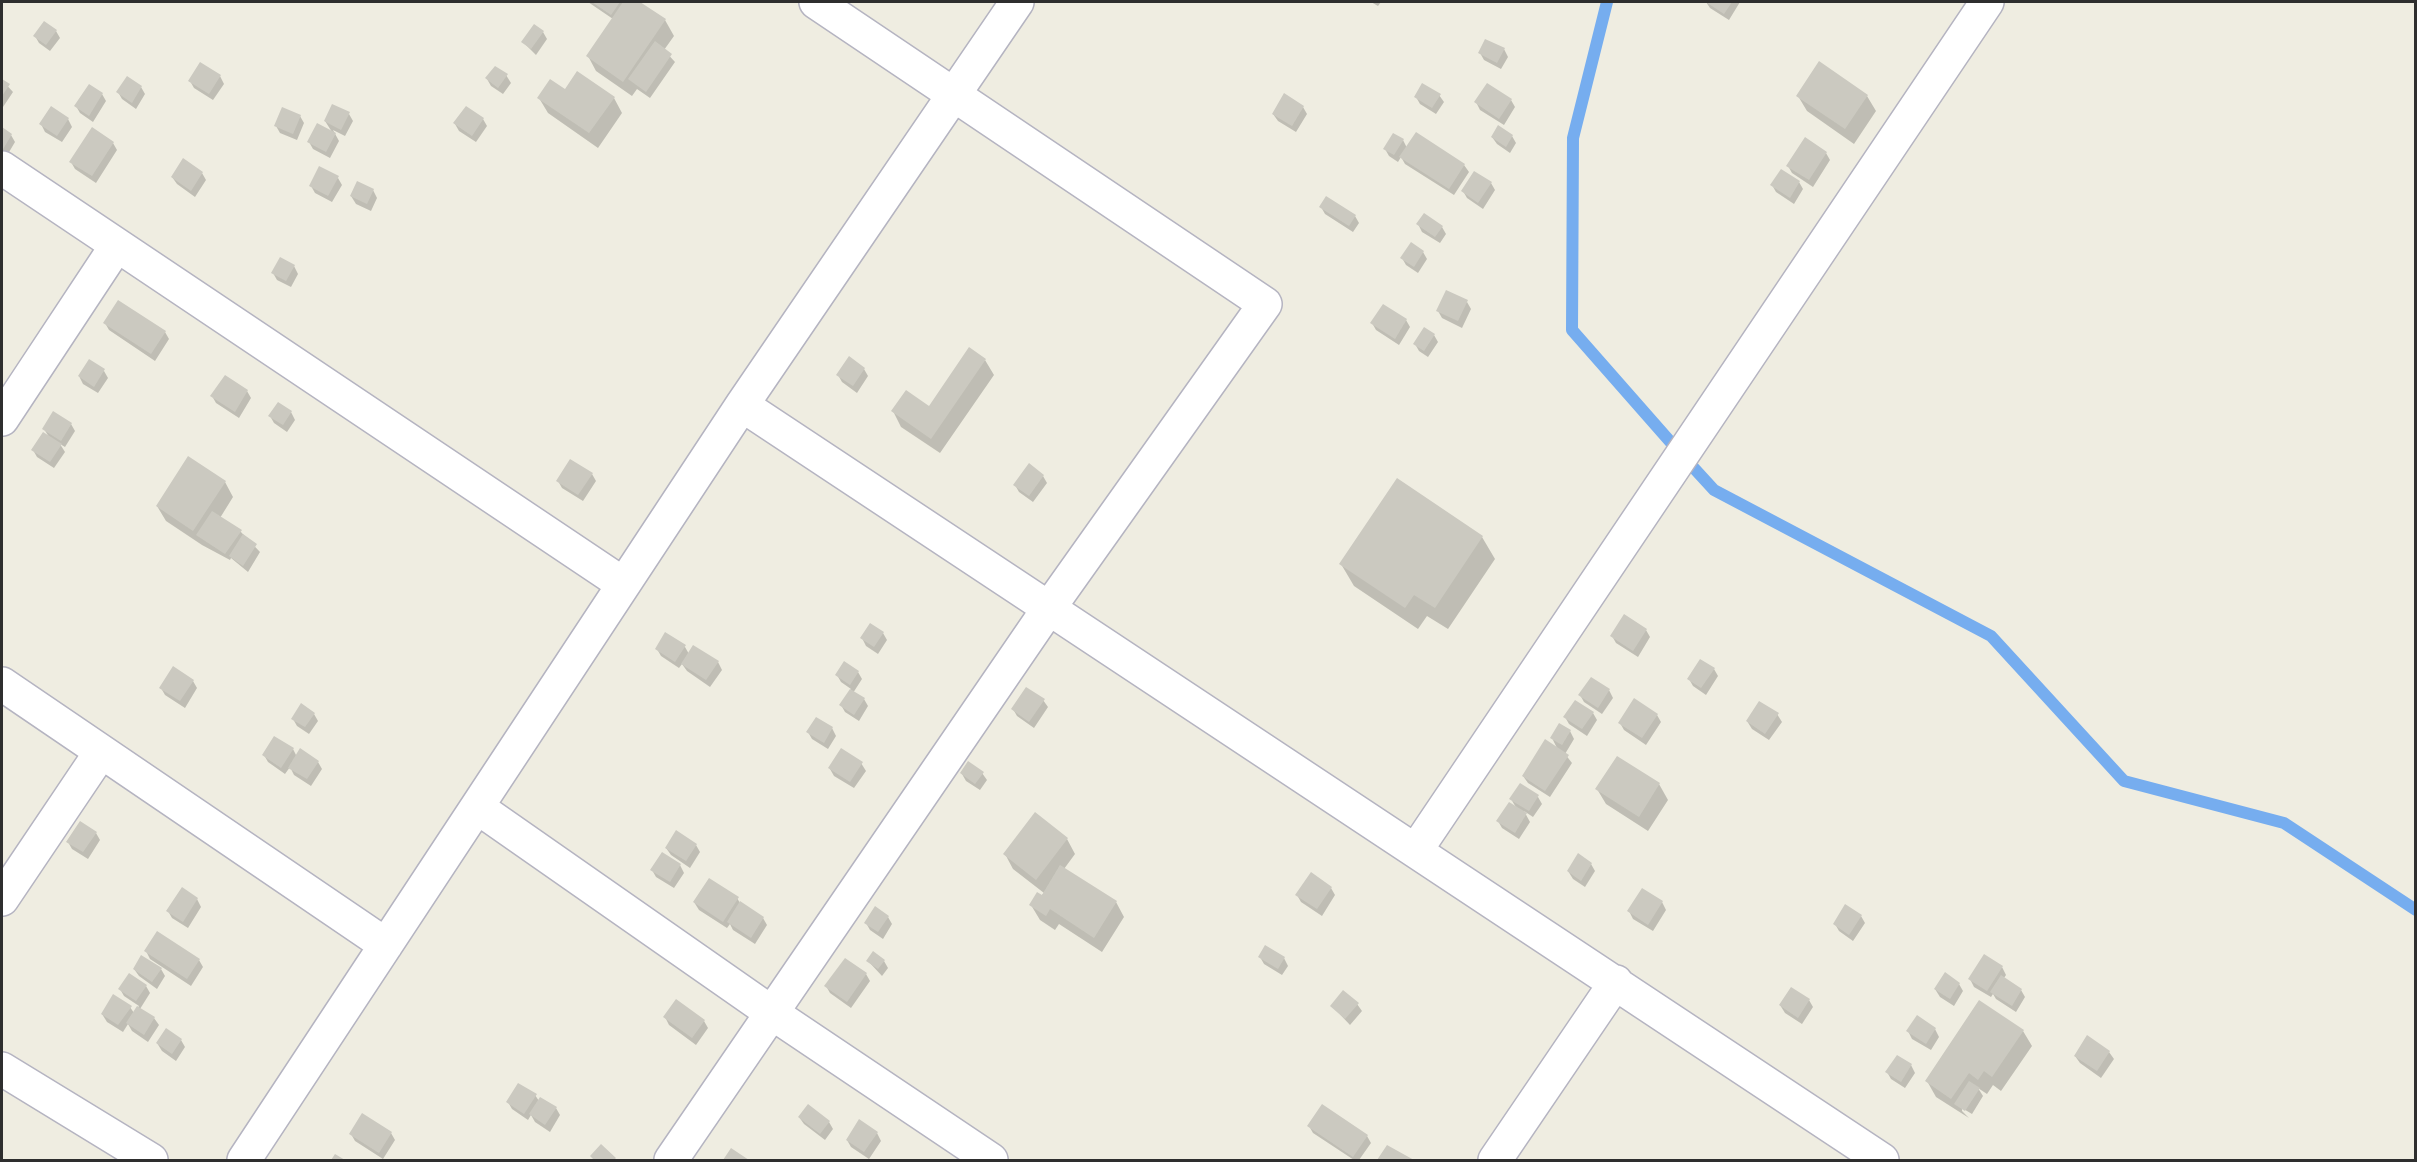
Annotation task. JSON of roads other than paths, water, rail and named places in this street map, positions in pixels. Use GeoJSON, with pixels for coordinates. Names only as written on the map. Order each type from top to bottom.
{"type":"FeatureCollection","features":[{"type":"Feature","properties":{"kind":"street"},"geometry":{"type":"LineString","coordinates":[[671,1161],[1049,608],[1265,304],[816,2]]}},
{"type":"Feature","properties":{"kind":"street"},"geometry":{"type":"LineString","coordinates":[[244,1161],[742,405],[1017,2]]}},
{"type":"Feature","properties":{"kind":"street"},"geometry":{"type":"LineString","coordinates":[[1416,850],[1987,2]]}},
{"type":"Feature","properties":{"kind":"street"},"geometry":{"type":"LineString","coordinates":[[2,168],[623,584]]}},
{"type":"Feature","properties":{"kind":"street"},"geometry":{"type":"LineString","coordinates":[[2,419],[117,245]]}},
{"type":"Feature","properties":{"kind":"street"},"geometry":{"type":"LineString","coordinates":[[742,405],[1616,982],[1882,1161]]}},
{"type":"Feature","properties":{"kind":"street"},"geometry":{"type":"LineString","coordinates":[[2,684],[386,945]]}},
{"type":"Feature","properties":{"kind":"street"},"geometry":{"type":"LineString","coordinates":[[2,899],[102,752]]}},
{"type":"Feature","properties":{"kind":"street"},"geometry":{"type":"LineString","coordinates":[[477,807],[772,1013],[992,1161]]}},
{"type":"Feature","properties":{"kind":"street"},"geometry":{"type":"LineString","coordinates":[[1495,1161],[1616,982]]}},
{"type":"Feature","properties":{"kind":"street"},"geometry":{"type":"LineString","coordinates":[[2,1069],[151,1161]]}},
{"type":"Feature","properties":{"kind":"waterway"},"geometry":{"type":"LineString","coordinates":[[1607,2],[1573,138],[1572,330],[1681,454],[1714,490],[1991,636],[2124,781],[2284,823],[2416,910]]}}]}
